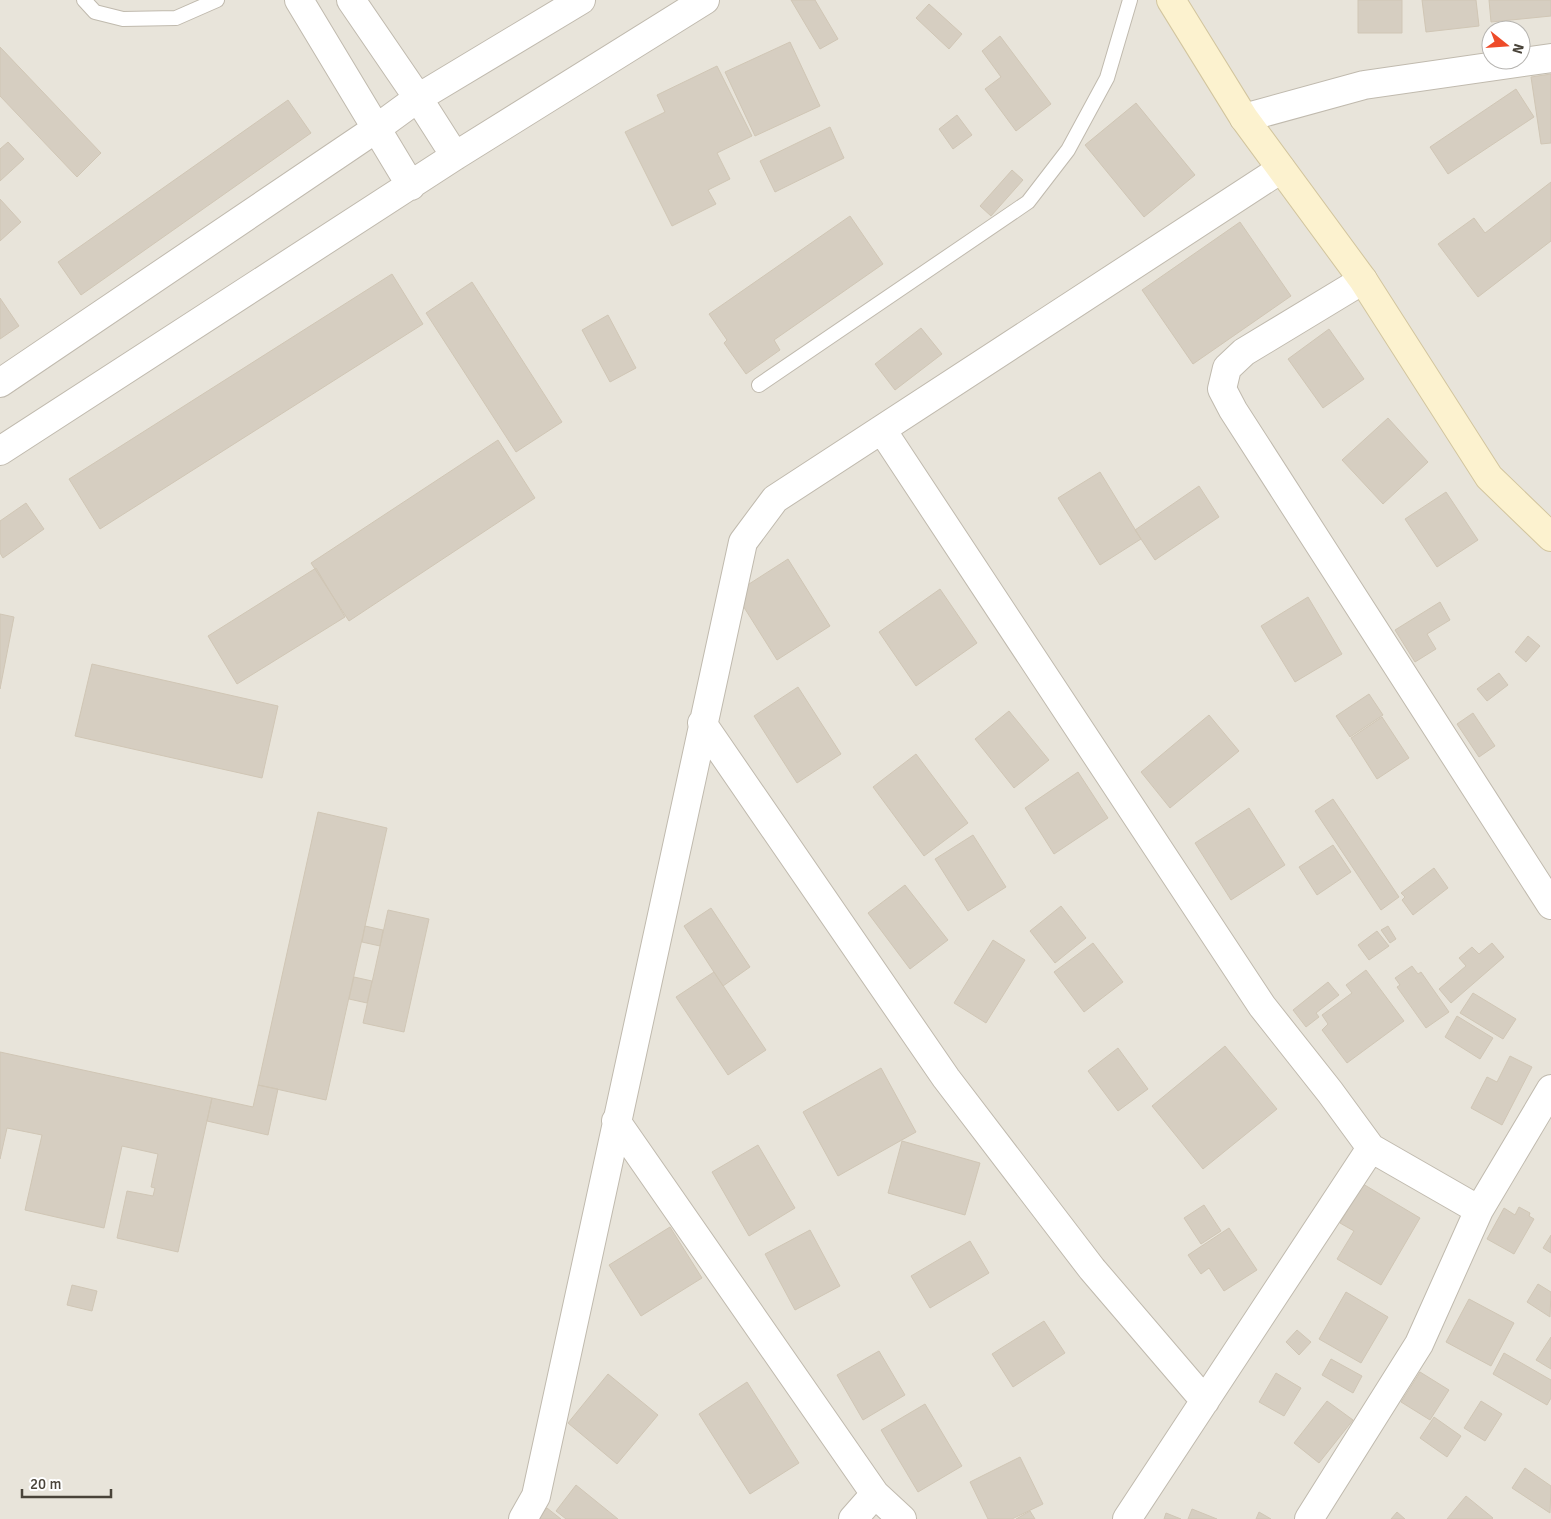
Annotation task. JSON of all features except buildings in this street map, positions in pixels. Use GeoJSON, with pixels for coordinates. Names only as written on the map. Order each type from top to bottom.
{"type":"FeatureCollection","features":[{"type":"Feature","properties":{"kind":"street"},"geometry":{"type":"LineString","coordinates":[[299,0],[411,186]]}},
{"type":"Feature","properties":{"kind":"street"},"geometry":{"type":"LineString","coordinates":[[351,0],[455,156]]}},
{"type":"Feature","properties":{"kind":"street"},"geometry":{"type":"LineString","coordinates":[[0,383],[377,128],[418,98],[581,0]]}},
{"type":"Feature","properties":{"kind":"street"},"geometry":{"type":"LineString","coordinates":[[0,451],[455,156],[704,0]]}},
{"type":"Feature","properties":{"kind":"street"},"geometry":{"type":"LineString","coordinates":[[1171,0],[1244,118],[1363,280],[1489,477],[1551,537]]}},
{"type":"Feature","properties":{"kind":"street"},"geometry":{"type":"LineString","coordinates":[[1244,118],[1364,85],[1551,58]]}},
{"type":"Feature","properties":{"kind":"street"},"geometry":{"type":"LineString","coordinates":[[523,1519],[536,1496],[702,723],[743,542],[775,499],[1281,169]]}},
{"type":"Feature","properties":{"kind":"street"},"geometry":{"type":"LineString","coordinates":[[1363,280],[1244,352],[1227,368],[1222,389],[1233,410],[1542,876],[1551,905]]}},
{"type":"Feature","properties":{"kind":"street"},"geometry":{"type":"LineString","coordinates":[[882,430],[1262,1006],[1330,1092],[1371,1148],[1479,1210]]}},
{"type":"Feature","properties":{"kind":"street"},"geometry":{"type":"LineString","coordinates":[[702,723],[946,1078],[1092,1270],[1205,1401]]}},
{"type":"Feature","properties":{"kind":"street"},"geometry":{"type":"LineString","coordinates":[[1309,1519],[1419,1344],[1479,1210],[1551,1089]]}},
{"type":"Feature","properties":{"kind":"street"},"geometry":{"type":"LineString","coordinates":[[616,1121],[875,1494],[902,1519]]}},
{"type":"Feature","properties":{"kind":"street"},"geometry":{"type":"LineString","coordinates":[[1127,1519],[1371,1148]]}},
{"type":"Feature","properties":{"kind":"street"},"geometry":{"type":"LineString","coordinates":[[854,1519],[875,1494]]}},
{"type":"Feature","properties":{"kind":"lane"},"geometry":{"type":"LineString","coordinates":[[84,0],[95,12],[123,19],[176,18],[217,0]]}},
{"type":"Feature","properties":{"kind":"lane"},"geometry":{"type":"LineString","coordinates":[[760,385],[1028,202],[1068,150],[1107,78],[1130,0]]}},
{"type":"Feature","properties":{"kind":"shaded area"},"geometry":{"type":"Polygon","coordinates":[[[0,0],[1551,0],[1551,1519],[0,1519],[0,0]]]}}]}
